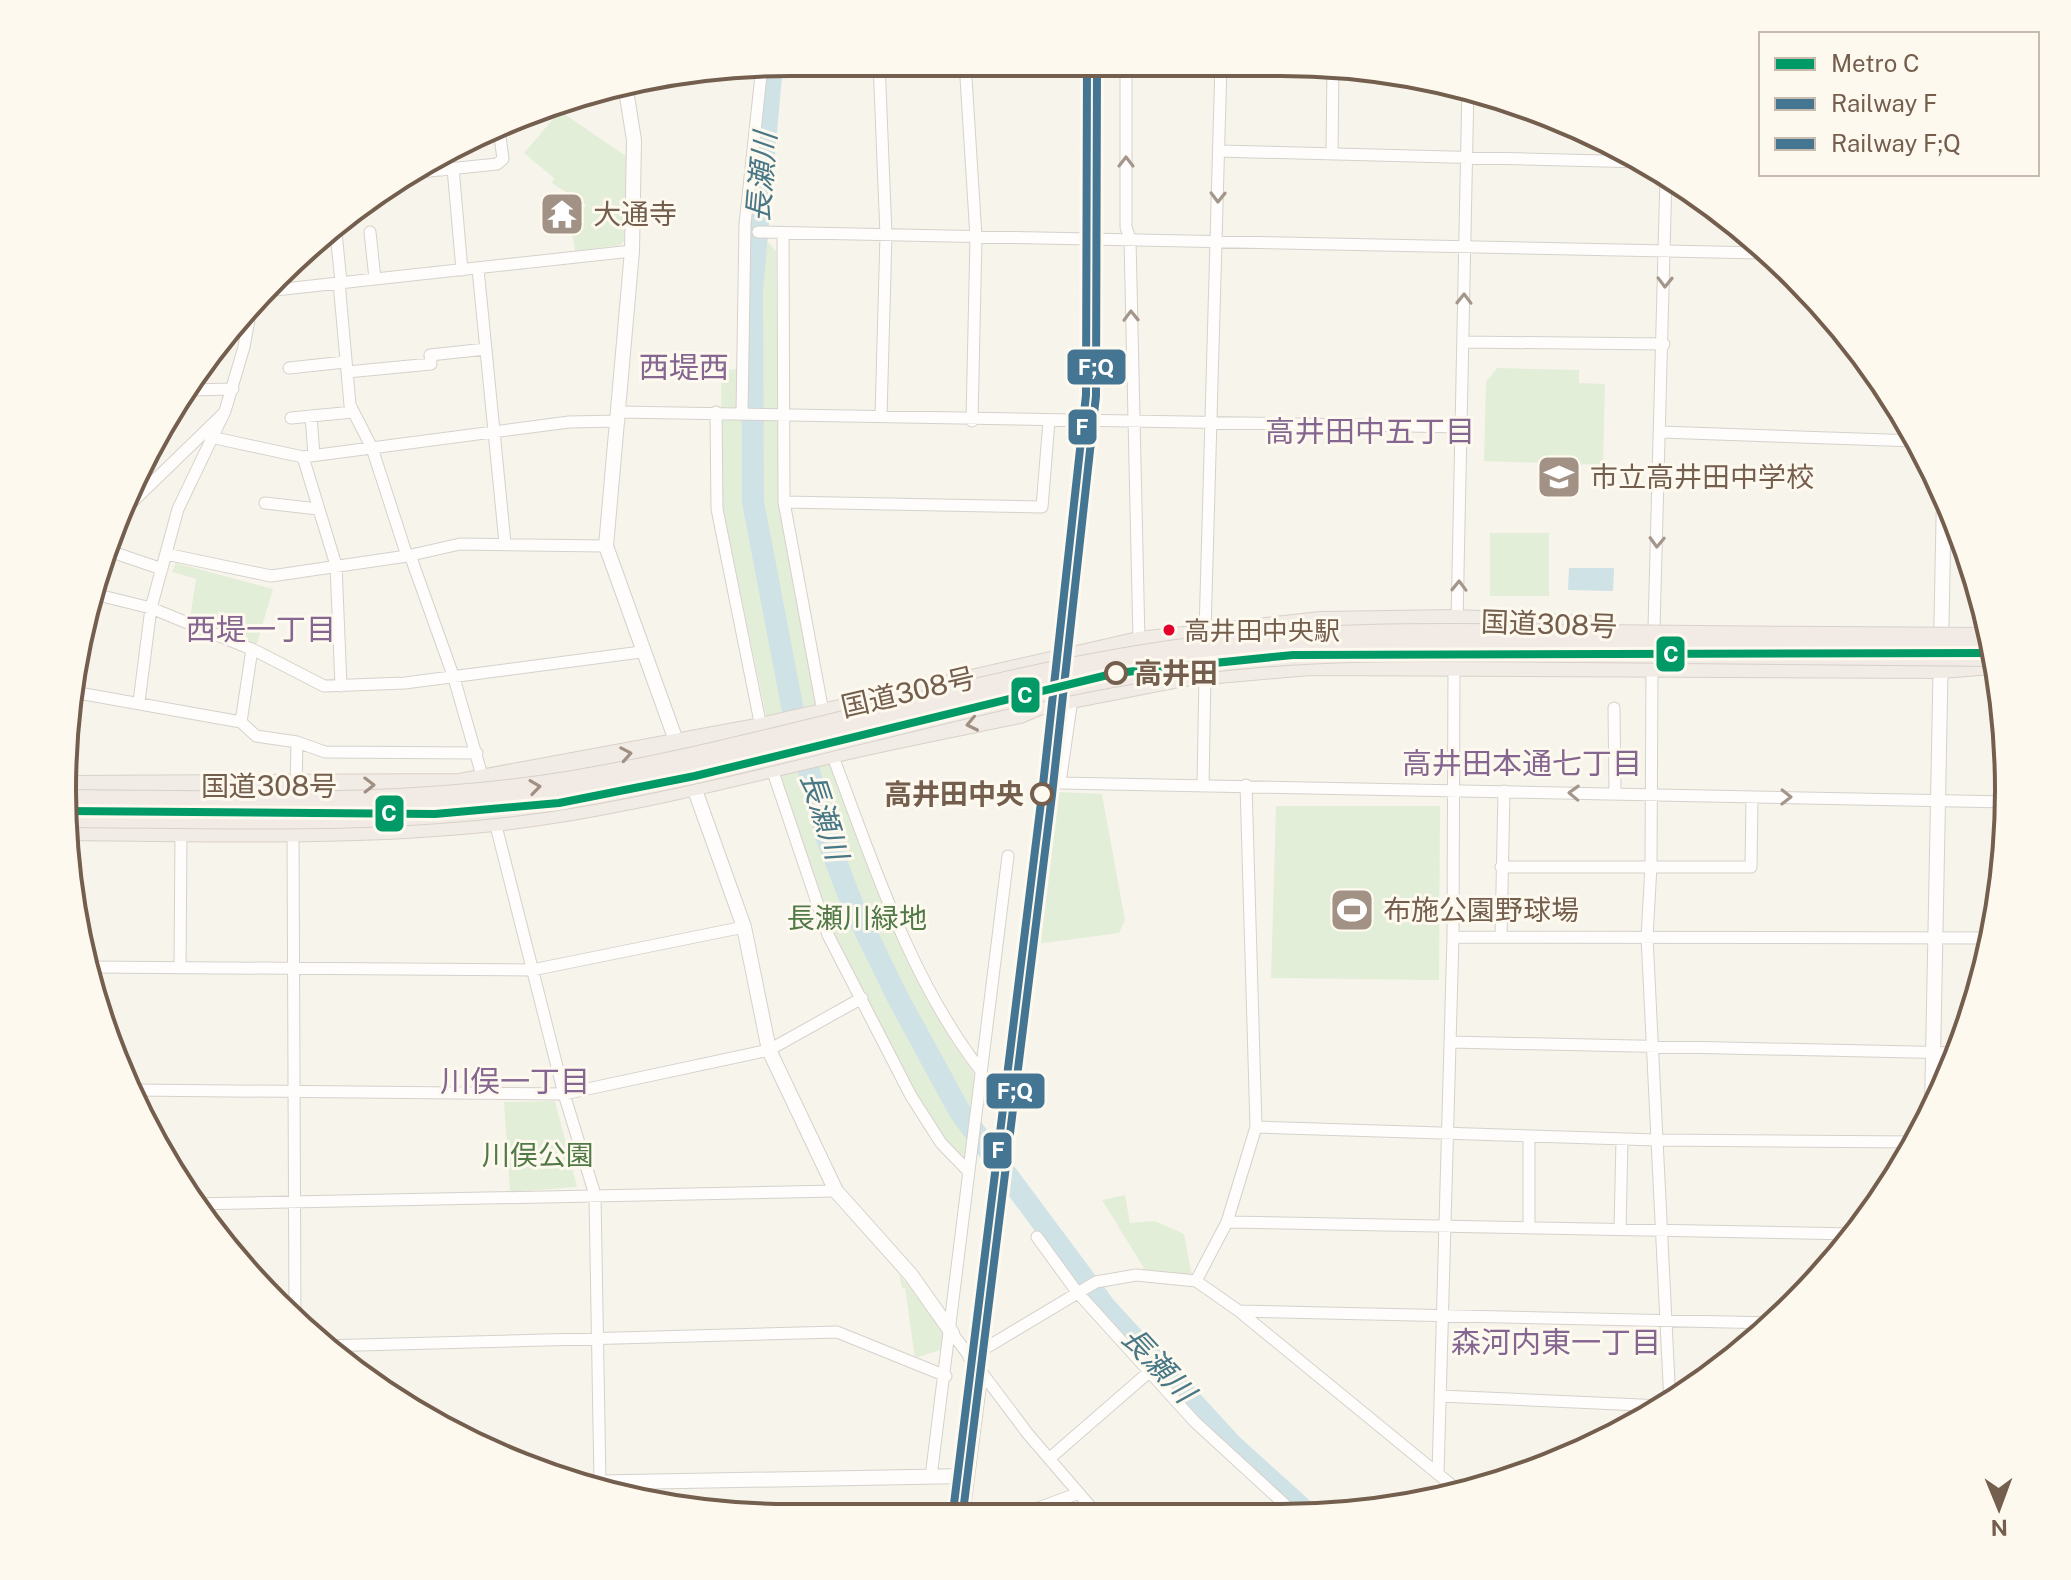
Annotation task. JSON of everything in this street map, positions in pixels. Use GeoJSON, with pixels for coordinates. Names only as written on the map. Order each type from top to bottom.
{"type":"FeatureCollection","features":[{"type":"Feature","properties":{"kind":"highway","name":"国道308号"},"geometry":{"type":"LineString","coordinates":[[76,785],[296,787],[459,783],[677,745],[1139,641],[1321,621],[1458,620],[1654,628],[1977,633]]}},
{"type":"Feature","properties":{"kind":"highway"},"geometry":{"type":"LineString","coordinates":[[76,800],[334,802],[451,796],[534,787],[696,756],[1076,668],[1247,641],[1428,633],[1977,633]]}},
{"type":"Feature","properties":{"kind":"highway"},"geometry":{"type":"LineString","coordinates":[[77,817],[334,818],[452,813],[523,805],[699,772],[1065,687],[1251,657],[1429,651],[1982,656]]}},
{"type":"Feature","properties":{"kind":"highway","name":"国道308号"},"geometry":{"type":"LineString","coordinates":[[78,831],[293,833],[378,831],[495,822],[612,805],[695,788],[832,754],[1020,714],[1072,699],[1205,675],[1310,666],[1454,664],[1941,669],[1984,666]]}},
{"type":"Feature","properties":{"kind":"highway"},"geometry":{"type":"LineString","coordinates":[[1941,669],[1961,674],[1985,675]]}},
{"type":"Feature","properties":{"kind":"street"},"geometry":{"type":"LineString","coordinates":[[880,76],[886,235],[881,416]]}},
{"type":"Feature","properties":{"kind":"street"},"geometry":{"type":"LineString","coordinates":[[966,76],[976,237],[972,421]]}},
{"type":"Feature","properties":{"kind":"street"},"geometry":{"type":"LineString","coordinates":[[1126,76],[1126,208],[1130,239],[1139,641]]}},
{"type":"Feature","properties":{"kind":"street"},"geometry":{"type":"LineString","coordinates":[[1205,632],[1221,76]]}},
{"type":"Feature","properties":{"kind":"street"},"geometry":{"type":"LineString","coordinates":[[748,414],[745,224],[761,77]]}},
{"type":"Feature","properties":{"kind":"street"},"geometry":{"type":"LineString","coordinates":[[1332,153],[1333,78]]}},
{"type":"Feature","properties":{"kind":"street"},"geometry":{"type":"LineString","coordinates":[[627,95],[634,140],[632,251],[620,416],[606,546],[641,652],[695,788],[744,927],[769,1050],[836,1191],[911,1275],[969,1358],[1088,1504]]}},
{"type":"Feature","properties":{"kind":"street"},"geometry":{"type":"LineString","coordinates":[[1438,1474],[1453,937],[1454,664],[1463,427],[1468,101]]}},
{"type":"Feature","properties":{"kind":"street"},"geometry":{"type":"LineString","coordinates":[[436,170],[497,164],[503,159],[500,138]]}},
{"type":"Feature","properties":{"kind":"street"},"geometry":{"type":"LineString","coordinates":[[1219,151],[1618,161]]}},
{"type":"Feature","properties":{"kind":"street"},"geometry":{"type":"LineString","coordinates":[[445,165],[462,270]]}},
{"type":"Feature","properties":{"kind":"street"},"geometry":{"type":"LineString","coordinates":[[1654,628],[1666,189]]}},
{"type":"Feature","properties":{"kind":"street"},"geometry":{"type":"LineString","coordinates":[[370,232],[375,279]]}},
{"type":"Feature","properties":{"kind":"street"},"geometry":{"type":"LineString","coordinates":[[758,232],[1752,253]]}},
{"type":"Feature","properties":{"kind":"street"},"geometry":{"type":"LineString","coordinates":[[783,233],[784,502],[823,712]]}},
{"type":"Feature","properties":{"kind":"street"},"geometry":{"type":"LineString","coordinates":[[336,239],[346,367],[353,412],[372,448],[454,678],[483,779]]}},
{"type":"Feature","properties":{"kind":"street"},"geometry":{"type":"LineString","coordinates":[[281,289],[632,251]]}},
{"type":"Feature","properties":{"kind":"street"},"geometry":{"type":"LineString","coordinates":[[478,269],[505,543]]}},
{"type":"Feature","properties":{"kind":"street"},"geometry":{"type":"LineString","coordinates":[[139,702],[151,608],[178,509],[215,438],[233,389],[247,327]]}},
{"type":"Feature","properties":{"kind":"street"},"geometry":{"type":"LineString","coordinates":[[1463,342],[1664,344]]}},
{"type":"Feature","properties":{"kind":"street"},"geometry":{"type":"LineString","coordinates":[[289,368],[431,364],[430,355],[486,349]]}},
{"type":"Feature","properties":{"kind":"street"},"geometry":{"type":"LineString","coordinates":[[198,390],[233,389]]}},
{"type":"Feature","properties":{"kind":"street"},"geometry":{"type":"LineString","coordinates":[[142,490],[225,411]]}},
{"type":"Feature","properties":{"kind":"street"},"geometry":{"type":"LineString","coordinates":[[291,418],[353,412]]}},
{"type":"Feature","properties":{"kind":"street"},"geometry":{"type":"LineString","coordinates":[[716,412],[717,509],[761,727]]}},
{"type":"Feature","properties":{"kind":"street"},"geometry":{"type":"LineString","coordinates":[[215,438],[309,456],[620,416],[716,412],[972,421],[1463,427]]}},
{"type":"Feature","properties":{"kind":"street"},"geometry":{"type":"LineString","coordinates":[[311,416],[309,456],[318,509],[336,565],[341,686]]}},
{"type":"Feature","properties":{"kind":"street"},"geometry":{"type":"LineString","coordinates":[[784,502],[1042,507],[1049,421]]}},
{"type":"Feature","properties":{"kind":"street"},"geometry":{"type":"LineString","coordinates":[[1661,432],[1903,441]]}},
{"type":"Feature","properties":{"kind":"street"},"geometry":{"type":"LineString","coordinates":[[265,503],[318,509]]}},
{"type":"Feature","properties":{"kind":"street"},"geometry":{"type":"LineString","coordinates":[[1934,1079],[1943,523]]}},
{"type":"Feature","properties":{"kind":"street"},"geometry":{"type":"LineString","coordinates":[[166,554],[271,576],[460,544],[606,546]]}},
{"type":"Feature","properties":{"kind":"street"},"geometry":{"type":"LineString","coordinates":[[116,554],[162,569]]}},
{"type":"Feature","properties":{"kind":"street"},"geometry":{"type":"LineString","coordinates":[[103,596],[151,608],[252,649],[315,684],[373,687],[641,652]]}},
{"type":"Feature","properties":{"kind":"street"},"geometry":{"type":"LineString","coordinates":[[241,722],[244,682],[252,649]]}},
{"type":"Feature","properties":{"kind":"street"},"geometry":{"type":"LineString","coordinates":[[1652,667],[1651,866],[1647,937],[1655,1047],[1659,1229],[1669,1389]]}},
{"type":"Feature","properties":{"kind":"street"},"geometry":{"type":"LineString","coordinates":[[1203,785],[1205,675]]}},
{"type":"Feature","properties":{"kind":"street"},"geometry":{"type":"LineString","coordinates":[[83,693],[241,722],[256,736],[297,742],[325,752],[477,753]]}},
{"type":"Feature","properties":{"kind":"street"},"geometry":{"type":"LineString","coordinates":[[1072,699],[1060,783],[1994,802]]}},
{"type":"Feature","properties":{"kind":"street"},"geometry":{"type":"LineString","coordinates":[[1614,708],[1610,729],[1615,794]]}},
{"type":"Feature","properties":{"kind":"street"},"geometry":{"type":"LineString","coordinates":[[296,787],[297,742]]}},
{"type":"Feature","properties":{"kind":"street"},"geometry":{"type":"LineString","coordinates":[[832,754],[894,918],[958,1041],[981,1071]]}},
{"type":"Feature","properties":{"kind":"street"},"geometry":{"type":"LineString","coordinates":[[772,769],[828,935],[911,1096],[941,1143],[968,1171]]}},
{"type":"Feature","properties":{"kind":"street"},"geometry":{"type":"LineString","coordinates":[[1196,1281],[1227,1222],[1256,1127],[1246,785]]}},
{"type":"Feature","properties":{"kind":"street"},"geometry":{"type":"LineString","coordinates":[[1501,937],[1504,791]]}},
{"type":"Feature","properties":{"kind":"street"},"geometry":{"type":"LineString","coordinates":[[1501,867],[1751,867],[1752,797]]}},
{"type":"Feature","properties":{"kind":"street"},"geometry":{"type":"LineString","coordinates":[[495,822],[564,1094],[595,1195],[600,1478]]}},
{"type":"Feature","properties":{"kind":"street"},"geometry":{"type":"LineString","coordinates":[[180,968],[181,832]]}},
{"type":"Feature","properties":{"kind":"street"},"geometry":{"type":"LineString","coordinates":[[293,833],[295,1304]]}},
{"type":"Feature","properties":{"kind":"street"},"geometry":{"type":"LineString","coordinates":[[931,1477],[952,1333],[968,1171],[1008,856]]}},
{"type":"Feature","properties":{"kind":"street"},"geometry":{"type":"LineString","coordinates":[[98,967],[532,970],[744,927]]}},
{"type":"Feature","properties":{"kind":"street"},"geometry":{"type":"LineString","coordinates":[[1453,937],[1979,938]]}},
{"type":"Feature","properties":{"kind":"street"},"geometry":{"type":"LineString","coordinates":[[143,1090],[564,1094],[769,1050],[862,998]]}},
{"type":"Feature","properties":{"kind":"street"},"geometry":{"type":"LineString","coordinates":[[1450,1042],[1945,1053]]}},
{"type":"Feature","properties":{"kind":"street"},"geometry":{"type":"LineString","coordinates":[[1256,1127],[1656,1140],[1902,1142]]}},
{"type":"Feature","properties":{"kind":"street"},"geometry":{"type":"LineString","coordinates":[[1529,1136],[1529,1228]]}},
{"type":"Feature","properties":{"kind":"street"},"geometry":{"type":"LineString","coordinates":[[1620,1229],[1622,1139]]}},
{"type":"Feature","properties":{"kind":"street"},"geometry":{"type":"LineString","coordinates":[[208,1204],[836,1191]]}},
{"type":"Feature","properties":{"kind":"street"},"geometry":{"type":"LineString","coordinates":[[1227,1222],[1840,1234]]}},
{"type":"Feature","properties":{"kind":"street"},"geometry":{"type":"LineString","coordinates":[[1037,1237],[1077,1292],[1195,1422],[1284,1504]]}},
{"type":"Feature","properties":{"kind":"street"},"geometry":{"type":"LineString","coordinates":[[969,1358],[1096,1282],[1136,1275],[1196,1281],[1239,1311],[1450,1484]]}},
{"type":"Feature","properties":{"kind":"street"},"geometry":{"type":"LineString","coordinates":[[1239,1311],[1757,1323]]}},
{"type":"Feature","properties":{"kind":"street"},"geometry":{"type":"LineString","coordinates":[[342,1346],[837,1332],[946,1376]]}},
{"type":"Feature","properties":{"kind":"street"},"geometry":{"type":"LineString","coordinates":[[1050,1458],[1149,1372]]}},
{"type":"Feature","properties":{"kind":"street"},"geometry":{"type":"LineString","coordinates":[[965,1504],[982,1374]]}},
{"type":"Feature","properties":{"kind":"street"},"geometry":{"type":"LineString","coordinates":[[1440,1396],[1643,1405]]}},
{"type":"Feature","properties":{"kind":"street"},"geometry":{"type":"LineString","coordinates":[[617,1483],[967,1476]]}},
{"type":"Feature","properties":{"kind":"street"},"geometry":{"type":"LineString","coordinates":[[1049,1504],[1079,1493]]}},
{"type":"Feature","properties":{"kind":"green space"},"geometry":{"type":"Polygon","coordinates":[[[563,113],[626,156],[624,241],[620,245],[575,251],[573,237],[568,233],[586,205],[552,183],[554,178],[524,153],[556,115],[563,113]]]}},
{"type":"Feature","properties":{"kind":"green space","name":"長瀬川緑地"},"geometry":{"type":"Polygon","coordinates":[[[753,240],[769,243],[776,251],[779,502],[798,607],[868,864],[889,919],[954,1045],[975,1075],[964,1161],[944,1140],[900,1065],[830,932],[777,768],[722,505],[721,370],[746,369],[753,240]]]}},
{"type":"Feature","properties":{"kind":"green space"},"geometry":{"type":"Polygon","coordinates":[[[1497,368],[1579,370],[1579,383],[1605,384],[1603,465],[1484,461],[1486,382],[1497,368]]]}},
{"type":"Feature","properties":{"kind":"green space"},"geometry":{"type":"Polygon","coordinates":[[[1490,533],[1549,533],[1549,596],[1490,596],[1490,533]]]}},
{"type":"Feature","properties":{"kind":"green space"},"geometry":{"type":"Polygon","coordinates":[[[176,563],[273,589],[256,647],[190,618],[196,579],[172,572],[176,563]]]}},
{"type":"Feature","properties":{"kind":"green space"},"geometry":{"type":"Polygon","coordinates":[[[1059,792],[1102,794],[1125,920],[1119,933],[1037,944],[1059,792]]]}},
{"type":"Feature","properties":{"kind":"green space","name":"布施公園野球場"},"geometry":{"type":"Polygon","coordinates":[[[1276,806],[1440,806],[1439,980],[1271,978],[1276,806]]]}},
{"type":"Feature","properties":{"kind":"green space","name":"川俣公園"},"geometry":{"type":"Polygon","coordinates":[[[555,1101],[577,1187],[510,1192],[504,1102],[555,1101]]]}},
{"type":"Feature","properties":{"kind":"green space"},"geometry":{"type":"Polygon","coordinates":[[[1125,1195],[1130,1223],[1155,1221],[1184,1234],[1192,1276],[1147,1273],[1102,1200],[1125,1195]]]}},
{"type":"Feature","properties":{"kind":"green space"},"geometry":{"type":"Polygon","coordinates":[[[899,1274],[949,1338],[947,1348],[915,1358],[905,1288],[902,1288],[899,1274]]]}},
{"type":"Feature","properties":{"kind":"shaded area"},"geometry":{"type":"Polygon","coordinates":[[[1569,568],[1614,568],[1613,591],[1568,590],[1569,568]]]}},
{"type":"Feature","properties":{"kind":"waterway","name":"長瀬川"},"geometry":{"type":"LineString","coordinates":[[771,77],[752,291],[753,502],[792,706],[826,836],[853,906],[899,1000],[960,1112],[1106,1308],[1232,1445],[1296,1503]]}},
{"type":"Feature","properties":{"kind":"metro line","name":"C"},"geometry":{"type":"LineString","coordinates":[[77,811],[435,814],[559,803],[695,776],[1116,673],[1293,655],[1981,653]]}},
{"type":"Feature","properties":{"kind":"rail line","name":"F"},"geometry":{"type":"LineString","coordinates":[[954,1504],[1042,794],[1086,395],[1087,76]]}},
{"type":"Feature","properties":{"kind":"rail line","name":"F;Q"},"geometry":{"type":"LineString","coordinates":[[964,1504],[1052,795],[1096,396],[1097,76]]}},
{"type":"Feature","properties":{"kind":"place","name":"大通寺"},"geometry":{"type":"Point","coordinates":[562,214]}},
{"type":"Feature","properties":{"kind":"place","name":"市立高井田中学校"},"geometry":{"type":"Point","coordinates":[1559,477]}},
{"type":"Feature","properties":{"kind":"place","name":"高井田中央駅"},"geometry":{"type":"Point","coordinates":[1169,630]}},
{"type":"Feature","properties":{"kind":"place","name":"高井田"},"geometry":{"type":"Point","coordinates":[1116,673]}},
{"type":"Feature","properties":{"kind":"place","name":"高井田中央"},"geometry":{"type":"Point","coordinates":[1042,794]}},
{"type":"Feature","properties":{"kind":"place","name":"布施公園野球場"},"geometry":{"type":"Point","coordinates":[1352,910]}},
{"type":"Feature","properties":{"kind":"district","name":"西堤西"},"geometry":{"type":"Point","coordinates":[684,368]}},
{"type":"Feature","properties":{"kind":"district","name":"高井田中五丁目"},"geometry":{"type":"Point","coordinates":[1370,432]}},
{"type":"Feature","properties":{"kind":"district","name":"西堤一丁目"},"geometry":{"type":"Point","coordinates":[261,630]}},
{"type":"Feature","properties":{"kind":"district","name":"高井田本通七丁目"},"geometry":{"type":"Point","coordinates":[1522,764]}},
{"type":"Feature","properties":{"kind":"district","name":"川俣一丁目"},"geometry":{"type":"Point","coordinates":[515,1082]}},
{"type":"Feature","properties":{"kind":"district","name":"森河内東一丁目"},"geometry":{"type":"Point","coordinates":[1556,1343]}}]}
